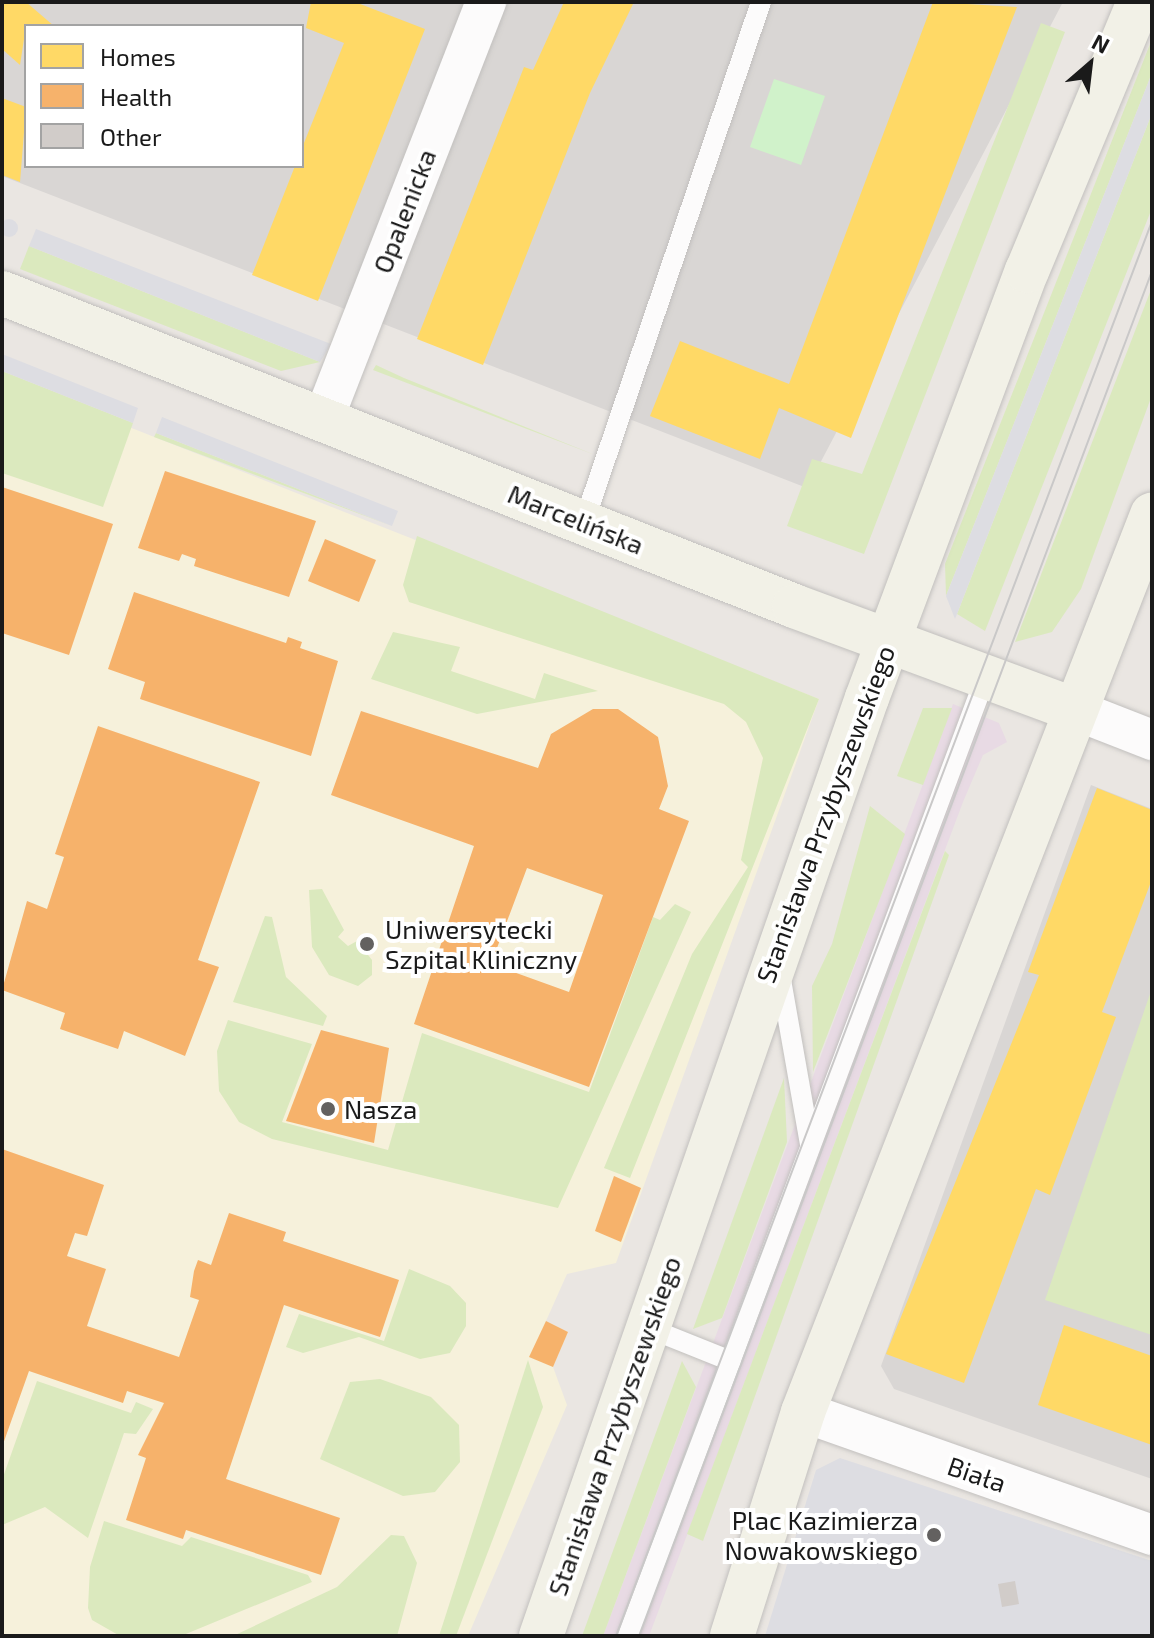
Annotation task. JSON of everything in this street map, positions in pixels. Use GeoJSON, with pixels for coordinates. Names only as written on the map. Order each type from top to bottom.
{"type":"FeatureCollection","features":[{"type":"Feature","properties":{"kind":"main road","name":"Stanisława Przybyszewskiego"},"geometry":{"type":"LineString","coordinates":[[541,1636],[651,1329],[777,947],[887,642],[1139,2]]}},
{"type":"Feature","properties":{"kind":"main road","name":"Marcelińska"},"geometry":{"type":"LineString","coordinates":[[2,293],[887,642],[1075,710]]}},
{"type":"Feature","properties":{"kind":"main road"},"geometry":{"type":"LineString","coordinates":[[732,1636],[803,1412],[1152,515]]}},
{"type":"Feature","properties":{"kind":"street","name":"Opalenicka"},"geometry":{"type":"LineString","coordinates":[[323,420],[486,2]]}},
{"type":"Feature","properties":{"kind":"street","name":"Marcelińska"},"geometry":{"type":"LineString","coordinates":[[1075,710],[1152,740]]}},
{"type":"Feature","properties":{"kind":"street","name":"Biała"},"geometry":{"type":"LineString","coordinates":[[803,1412],[1152,1535]]}},
{"type":"Feature","properties":{"kind":"lane"},"geometry":{"type":"LineString","coordinates":[[584,522],[761,2]]}},
{"type":"Feature","properties":{"kind":"lane"},"geometry":{"type":"LineString","coordinates":[[628,1636],[986,676]]}},
{"type":"Feature","properties":{"kind":"lane"},"geometry":{"type":"LineString","coordinates":[[777,947],[810,1144]]}},
{"type":"Feature","properties":{"kind":"lane"},"geometry":{"type":"LineString","coordinates":[[651,1329],[731,1361]]}},
{"type":"Feature","properties":{"kind":"shaded area"},"geometry":{"type":"Polygon","coordinates":[[[2,2],[1063,2],[807,488],[2,176],[2,2]]]}},
{"type":"Feature","properties":{"kind":"shaded area"},"geometry":{"type":"Polygon","coordinates":[[[1152,73],[1152,113],[955,619],[946,596],[1152,73]]]}},
{"type":"Feature","properties":{"kind":"shaded area"},"geometry":{"type":"Polygon","coordinates":[[[9,219],[18,228],[9,237],[0,228],[9,219]]]}},
{"type":"Feature","properties":{"kind":"shaded area"},"geometry":{"type":"Polygon","coordinates":[[[36,229],[331,344],[320,362],[29,246],[36,229]]]}},
{"type":"Feature","properties":{"kind":"shaded area"},"geometry":{"type":"Polygon","coordinates":[[[2,354],[138,408],[133,423],[2,371],[2,354]]]}},
{"type":"Feature","properties":{"kind":"shaded area","name":"Uniwersytecki Szpital Kliniczny"},"geometry":{"type":"Polygon","coordinates":[[[2,377],[819,699],[616,1263],[567,1274],[546,1321],[568,1332],[553,1367],[567,1405],[468,1636],[2,1636],[2,377]]]}},
{"type":"Feature","properties":{"kind":"shaded area"},"geometry":{"type":"Polygon","coordinates":[[[162,417],[398,511],[392,526],[156,433],[162,417]]]}},
{"type":"Feature","properties":{"kind":"shaded area"},"geometry":{"type":"Polygon","coordinates":[[[953,704],[999,723],[1007,742],[983,755],[963,802],[649,1636],[603,1636],[953,704]]]}},
{"type":"Feature","properties":{"kind":"shaded area"},"geometry":{"type":"Polygon","coordinates":[[[1091,785],[1152,809],[1152,1479],[894,1389],[881,1366],[1091,785]]]}},
{"type":"Feature","properties":{"kind":"shaded area","name":"Plac Kazimierza Nowakowskiego"},"geometry":{"type":"Polygon","coordinates":[[[840,1458],[1152,1561],[1152,1636],[765,1636],[816,1470],[840,1458]]]}},
{"type":"Feature","properties":{"kind":"green space"},"geometry":{"type":"Polygon","coordinates":[[[1041,23],[1065,32],[864,554],[787,526],[812,459],[862,474],[1041,23]]]}},
{"type":"Feature","properties":{"kind":"green space"},"geometry":{"type":"Polygon","coordinates":[[[1152,39],[1152,73],[946,596],[945,564],[1152,39]]]}},
{"type":"Feature","properties":{"kind":"green space"},"geometry":{"type":"Polygon","coordinates":[[[774,79],[825,96],[801,165],[750,147],[774,79]]]}},
{"type":"Feature","properties":{"kind":"green space"},"geometry":{"type":"Polygon","coordinates":[[[1152,113],[1152,208],[985,631],[957,614],[1152,113]]]}},
{"type":"Feature","properties":{"kind":"green space"},"geometry":{"type":"Polygon","coordinates":[[[29,246],[320,362],[281,371],[20,269],[29,246]]]}},
{"type":"Feature","properties":{"kind":"green space"},"geometry":{"type":"Polygon","coordinates":[[[1152,287],[1152,395],[1081,589],[1052,632],[1015,642],[1152,287]]]}},
{"type":"Feature","properties":{"kind":"green space"},"geometry":{"type":"Polygon","coordinates":[[[376,365],[404,378],[595,455],[373,370],[376,365]]]}},
{"type":"Feature","properties":{"kind":"green space"},"geometry":{"type":"Polygon","coordinates":[[[2,371],[133,423],[103,507],[2,473],[2,371]]]}},
{"type":"Feature","properties":{"kind":"green space"},"geometry":{"type":"Polygon","coordinates":[[[156,433],[392,526],[154,437],[156,433]]]}},
{"type":"Feature","properties":{"kind":"green space"},"geometry":{"type":"Polygon","coordinates":[[[417,536],[819,699],[630,1178],[604,1168],[692,954],[748,867],[741,860],[763,758],[746,722],[724,704],[409,602],[403,585],[417,536]]]}},
{"type":"Feature","properties":{"kind":"green space"},"geometry":{"type":"Polygon","coordinates":[[[393,632],[460,647],[451,671],[535,699],[544,673],[598,691],[477,714],[371,679],[393,632]]]}},
{"type":"Feature","properties":{"kind":"green space"},"geometry":{"type":"Polygon","coordinates":[[[923,708],[952,708],[923,785],[897,776],[923,708]]]}},
{"type":"Feature","properties":{"kind":"green space"},"geometry":{"type":"Polygon","coordinates":[[[870,806],[905,834],[813,1072],[812,986],[832,944],[870,806]]]}},
{"type":"Feature","properties":{"kind":"green space"},"geometry":{"type":"Polygon","coordinates":[[[945,851],[949,855],[703,1541],[687,1534],[945,851]]]}},
{"type":"Feature","properties":{"kind":"green space"},"geometry":{"type":"Polygon","coordinates":[[[322,889],[344,930],[338,937],[348,946],[357,941],[372,960],[372,975],[358,986],[329,975],[312,947],[309,890],[322,889]]]}},
{"type":"Feature","properties":{"kind":"green space"},"geometry":{"type":"Polygon","coordinates":[[[675,904],[691,912],[558,1208],[272,1139],[239,1122],[219,1091],[217,1051],[228,1020],[312,1044],[282,1122],[388,1150],[422,1033],[589,1092],[653,917],[660,920],[675,904]]]}},
{"type":"Feature","properties":{"kind":"green space"},"geometry":{"type":"Polygon","coordinates":[[[265,916],[272,917],[286,977],[327,1016],[323,1026],[233,1002],[265,916]]]}},
{"type":"Feature","properties":{"kind":"green space"},"geometry":{"type":"Polygon","coordinates":[[[1152,988],[1152,1335],[1045,1300],[1152,988]]]}},
{"type":"Feature","properties":{"kind":"green space"},"geometry":{"type":"Polygon","coordinates":[[[784,1078],[787,1142],[722,1318],[693,1329],[784,1078]]]}},
{"type":"Feature","properties":{"kind":"green space"},"geometry":{"type":"Polygon","coordinates":[[[409,1269],[450,1286],[466,1303],[466,1326],[450,1353],[420,1359],[359,1337],[303,1353],[286,1347],[299,1314],[384,1341],[409,1269]]]}},
{"type":"Feature","properties":{"kind":"green space"},"geometry":{"type":"Polygon","coordinates":[[[528,1360],[543,1407],[456,1636],[439,1636],[528,1360]]]}},
{"type":"Feature","properties":{"kind":"green space"},"geometry":{"type":"Polygon","coordinates":[[[682,1361],[696,1387],[603,1636],[582,1636],[682,1361]]]}},
{"type":"Feature","properties":{"kind":"green space"},"geometry":{"type":"Polygon","coordinates":[[[380,1379],[431,1397],[459,1425],[460,1462],[435,1492],[403,1496],[320,1459],[350,1382],[380,1379]]]}},
{"type":"Feature","properties":{"kind":"green space"},"geometry":{"type":"Polygon","coordinates":[[[37,1381],[131,1413],[136,1402],[153,1409],[136,1434],[124,1433],[88,1538],[45,1507],[2,1525],[2,1480],[37,1381]]]}},
{"type":"Feature","properties":{"kind":"green space"},"geometry":{"type":"Polygon","coordinates":[[[104,1521],[182,1546],[191,1537],[308,1575],[312,1582],[181,1636],[120,1636],[92,1620],[88,1608],[90,1567],[104,1521]]]}},
{"type":"Feature","properties":{"kind":"green space"},"geometry":{"type":"Polygon","coordinates":[[[391,1535],[404,1536],[417,1563],[397,1636],[233,1636],[337,1587],[391,1535]]]}},
{"type":"Feature","properties":{"kind":"building: Homes"},"geometry":{"type":"Polygon","coordinates":[[[2,2],[26,2],[52,24],[24,24],[20,65],[2,49],[2,2]]]}},
{"type":"Feature","properties":{"kind":"building: Homes"},"geometry":{"type":"Polygon","coordinates":[[[311,2],[355,2],[425,29],[318,301],[252,275],[294,168],[304,168],[304,143],[344,43],[306,28],[311,2]]]}},
{"type":"Feature","properties":{"kind":"building: Homes"},"geometry":{"type":"Polygon","coordinates":[[[564,2],[634,2],[590,93],[483,365],[417,339],[524,67],[533,70],[564,2]]]}},
{"type":"Feature","properties":{"kind":"building: Homes"},"geometry":{"type":"Polygon","coordinates":[[[933,2],[1017,7],[851,438],[779,408],[760,459],[650,416],[680,341],[789,384],[933,2]]]}},
{"type":"Feature","properties":{"kind":"building: Homes"},"geometry":{"type":"Polygon","coordinates":[[[2,98],[24,106],[24,132],[20,182],[2,175],[2,98]]]}},
{"type":"Feature","properties":{"kind":"building: Homes"},"geometry":{"type":"Polygon","coordinates":[[[1097,788],[1152,810],[1152,879],[1102,1012],[1116,1017],[1050,1195],[1036,1189],[964,1383],[886,1354],[1039,975],[1028,972],[1097,788]]]}},
{"type":"Feature","properties":{"kind":"building: Homes"},"geometry":{"type":"Polygon","coordinates":[[[1064,1325],[1152,1356],[1152,1445],[1038,1405],[1064,1325]]]}},
{"type":"Feature","properties":{"kind":"building: Health"},"geometry":{"type":"Polygon","coordinates":[[[165,471],[316,521],[289,597],[194,566],[196,559],[182,554],[179,561],[138,548],[165,471]]]}},
{"type":"Feature","properties":{"kind":"building: Health"},"geometry":{"type":"Polygon","coordinates":[[[2,487],[113,524],[69,655],[2,633],[2,487]]]}},
{"type":"Feature","properties":{"kind":"building: Health"},"geometry":{"type":"Polygon","coordinates":[[[325,539],[376,560],[359,602],[308,581],[325,539]]]}},
{"type":"Feature","properties":{"kind":"building: Health"},"geometry":{"type":"Polygon","coordinates":[[[134,592],[286,643],[288,637],[302,642],[300,648],[338,661],[311,756],[140,699],[145,682],[108,669],[134,592]]]}},
{"type":"Feature","properties":{"kind":"building: Health"},"geometry":{"type":"Polygon","coordinates":[[[593,709],[618,709],[658,737],[668,786],[659,809],[689,821],[589,1087],[414,1024],[474,846],[331,795],[361,711],[538,768],[551,734],[593,709]],[[527,868],[491,964],[569,992],[603,895],[527,868]]]}},
{"type":"Feature","properties":{"kind":"building: Health"},"geometry":{"type":"Polygon","coordinates":[[[98,726],[260,782],[198,960],[219,967],[185,1056],[124,1031],[118,1049],[60,1029],[65,1013],[2,990],[27,901],[47,909],[64,857],[55,854],[98,726]]]}},
{"type":"Feature","properties":{"kind":"building: Health"},"geometry":{"type":"Polygon","coordinates":[[[321,1030],[389,1048],[374,1143],[286,1121],[321,1030]]]}},
{"type":"Feature","properties":{"kind":"building: Health"},"geometry":{"type":"Polygon","coordinates":[[[2,1149],[104,1185],[87,1236],[75,1233],[67,1256],[106,1269],[87,1326],[179,1357],[199,1300],[190,1297],[194,1271],[198,1260],[211,1265],[229,1213],[286,1232],[283,1241],[399,1280],[380,1337],[284,1305],[226,1479],[340,1518],[321,1575],[186,1530],[183,1539],[126,1520],[146,1458],[138,1455],[164,1403],[127,1391],[123,1403],[29,1371],[2,1447],[2,1149]]]}},
{"type":"Feature","properties":{"kind":"building: Health"},"geometry":{"type":"Polygon","coordinates":[[[614,1176],[641,1188],[621,1242],[595,1231],[614,1176]]]}},
{"type":"Feature","properties":{"kind":"building: Health"},"geometry":{"type":"Polygon","coordinates":[[[546,1321],[568,1332],[553,1367],[529,1357],[546,1321]]]}},
{"type":"Feature","properties":{"kind":"building: Other"},"geometry":{"type":"Polygon","coordinates":[[[1015,1581],[1019,1604],[1002,1607],[998,1584],[1015,1581]]]}},
{"type":"Feature","properties":{"kind":"tram line"},"geometry":{"type":"LineString","coordinates":[[616,1636],[1152,221]]}},
{"type":"Feature","properties":{"kind":"tram line"},"geometry":{"type":"LineString","coordinates":[[639,1636],[1152,271]]}},
{"type":"Feature","properties":{"kind":"place","name":"Uniwersytecki Szpital Kliniczny"},"geometry":{"type":"Point","coordinates":[367,944]}},
{"type":"Feature","properties":{"kind":"place","name":"Nasza"},"geometry":{"type":"Point","coordinates":[328,1109]}},
{"type":"Feature","properties":{"kind":"place","name":"Plac Kazimierza Nowakowskiego"},"geometry":{"type":"Point","coordinates":[934,1535]}}]}
